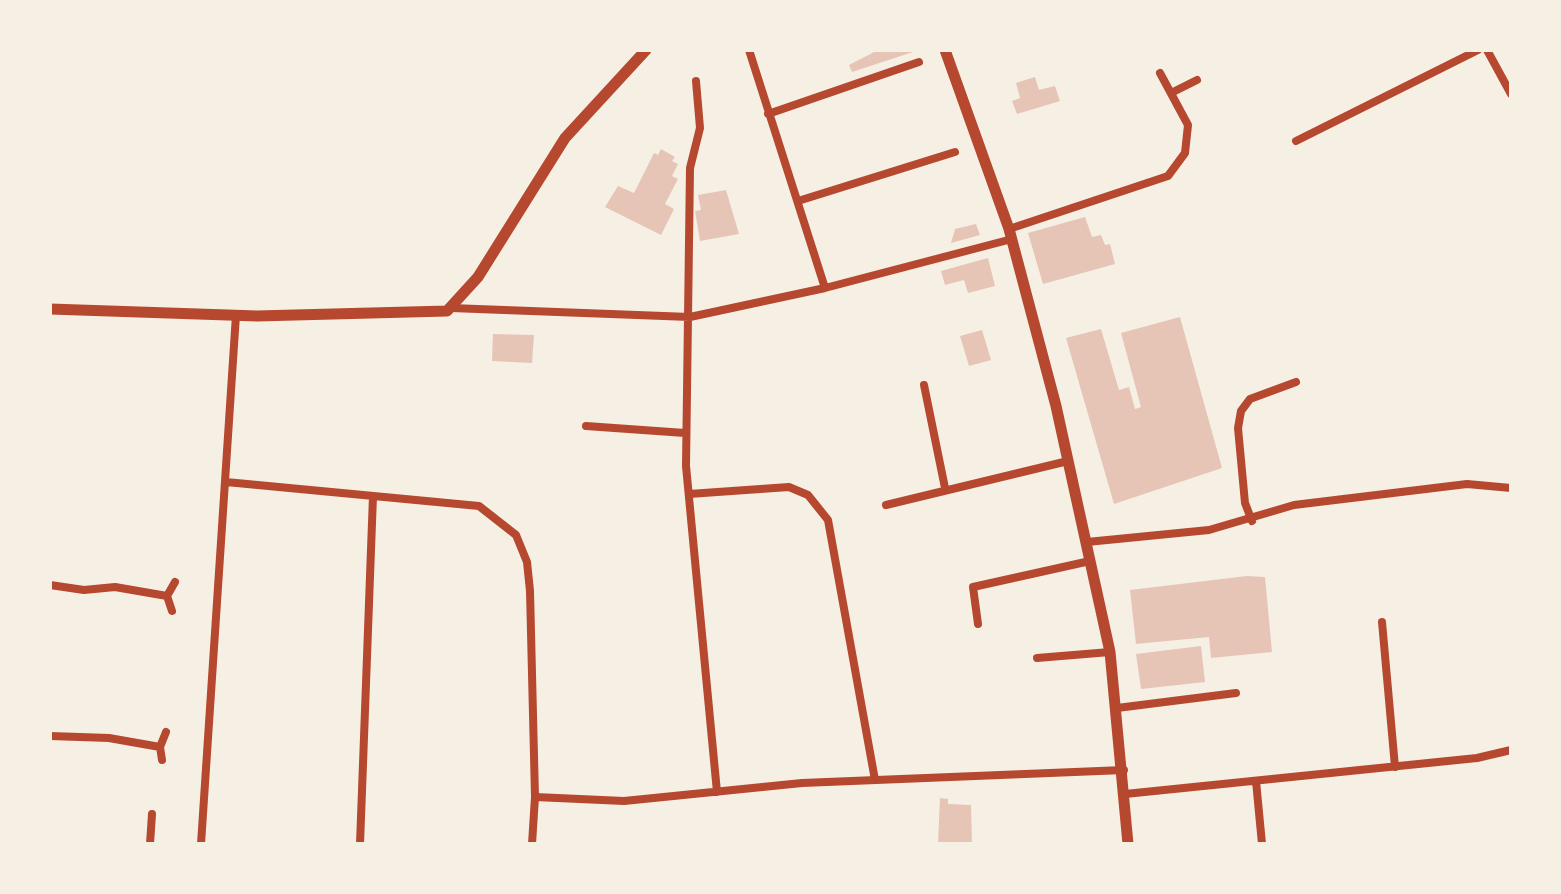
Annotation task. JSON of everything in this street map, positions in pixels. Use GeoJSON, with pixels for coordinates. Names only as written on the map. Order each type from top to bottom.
{"type":"FeatureCollection","features":[{"type":"Feature","properties":{"kind":"main road"},"geometry":{"type":"LineString","coordinates":[[50,309],[236,315],[425,314],[451,308],[478,277],[544,165],[646,50]]}},
{"type":"Feature","properties":{"kind":"main road"},"geometry":{"type":"LineString","coordinates":[[944,50],[1010,234],[1087,542],[1118,708],[1128,844]]}},
{"type":"Feature","properties":{"kind":"street"},"geometry":{"type":"LineString","coordinates":[[748,50],[825,288]]}},
{"type":"Feature","properties":{"kind":"street"},"geometry":{"type":"LineString","coordinates":[[1296,141],[1478,50]]}},
{"type":"Feature","properties":{"kind":"street"},"geometry":{"type":"LineString","coordinates":[[1487,50],[1511,94]]}},
{"type":"Feature","properties":{"kind":"street"},"geometry":{"type":"LineString","coordinates":[[768,114],[919,62]]}},
{"type":"Feature","properties":{"kind":"street"},"geometry":{"type":"LineString","coordinates":[[451,308],[690,317],[825,288],[1010,234],[1168,176],[1185,153],[1188,125],[1160,73]]}},
{"type":"Feature","properties":{"kind":"street"},"geometry":{"type":"LineString","coordinates":[[1171,93],[1196,80]]}},
{"type":"Feature","properties":{"kind":"street"},"geometry":{"type":"LineString","coordinates":[[696,81],[700,128],[690,168],[685,433],[717,792]]}},
{"type":"Feature","properties":{"kind":"street"},"geometry":{"type":"LineString","coordinates":[[798,201],[955,152]]}},
{"type":"Feature","properties":{"kind":"street"},"geometry":{"type":"LineString","coordinates":[[201,844],[236,315]]}},
{"type":"Feature","properties":{"kind":"street"},"geometry":{"type":"LineString","coordinates":[[1252,521],[1245,503],[1240,415],[1250,399],[1296,382]]}},
{"type":"Feature","properties":{"kind":"street"},"geometry":{"type":"LineString","coordinates":[[924,385],[945,488]]}},
{"type":"Feature","properties":{"kind":"street"},"geometry":{"type":"LineString","coordinates":[[586,426],[685,433]]}},
{"type":"Feature","properties":{"kind":"street"},"geometry":{"type":"LineString","coordinates":[[886,506],[945,488],[1068,461]]}},
{"type":"Feature","properties":{"kind":"street"},"geometry":{"type":"LineString","coordinates":[[226,482],[479,506],[516,535],[527,562],[530,590],[535,798],[532,844]]}},
{"type":"Feature","properties":{"kind":"street"},"geometry":{"type":"LineString","coordinates":[[1087,542],[1208,530],[1252,521],[1294,505],[1466,484],[1511,488]]}},
{"type":"Feature","properties":{"kind":"street"},"geometry":{"type":"LineString","coordinates":[[689,494],[788,488],[808,494],[828,520],[875,780]]}},
{"type":"Feature","properties":{"kind":"street"},"geometry":{"type":"LineString","coordinates":[[360,844],[373,496]]}},
{"type":"Feature","properties":{"kind":"street"},"geometry":{"type":"LineString","coordinates":[[978,624],[973,587],[1090,561]]}},
{"type":"Feature","properties":{"kind":"street"},"geometry":{"type":"LineString","coordinates":[[172,611],[168,596],[175,582]]}},
{"type":"Feature","properties":{"kind":"street"},"geometry":{"type":"LineString","coordinates":[[50,584],[84,590],[116,587],[168,596]]}},
{"type":"Feature","properties":{"kind":"street"},"geometry":{"type":"LineString","coordinates":[[1382,622],[1395,767]]}},
{"type":"Feature","properties":{"kind":"street"},"geometry":{"type":"LineString","coordinates":[[1037,658],[1110,652]]}},
{"type":"Feature","properties":{"kind":"street"},"geometry":{"type":"LineString","coordinates":[[1118,708],[1236,693]]}},
{"type":"Feature","properties":{"kind":"street"},"geometry":{"type":"LineString","coordinates":[[162,760],[160,746],[166,732]]}},
{"type":"Feature","properties":{"kind":"street"},"geometry":{"type":"LineString","coordinates":[[50,736],[110,738],[160,746]]}},
{"type":"Feature","properties":{"kind":"street"},"geometry":{"type":"LineString","coordinates":[[1125,794],[1334,774],[1511,750]]}},
{"type":"Feature","properties":{"kind":"street"},"geometry":{"type":"LineString","coordinates":[[535,798],[624,801],[875,780],[1124,770]]}},
{"type":"Feature","properties":{"kind":"street"},"geometry":{"type":"LineString","coordinates":[[1256,781],[1262,844]]}},
{"type":"Feature","properties":{"kind":"street"},"geometry":{"type":"LineString","coordinates":[[150,844],[152,814]]}},
{"type":"Feature","properties":{"kind":"building"},"geometry":{"type":"Polygon","coordinates":[[[878,50],[916,51],[852,72],[849,65],[878,50]]]}},
{"type":"Feature","properties":{"kind":"building"},"geometry":{"type":"Polygon","coordinates":[[[1035,77],[1039,90],[1055,86],[1060,101],[1017,114],[1012,101],[1020,98],[1016,83],[1035,77]]]}},
{"type":"Feature","properties":{"kind":"building"},"geometry":{"type":"Polygon","coordinates":[[[661,149],[675,157],[672,161],[678,164],[672,176],[678,179],[665,204],[674,209],[661,235],[605,207],[618,186],[634,193],[654,153],[658,155],[661,149]]]}},
{"type":"Feature","properties":{"kind":"building"},"geometry":{"type":"Polygon","coordinates":[[[726,190],[739,234],[700,241],[695,211],[701,210],[698,195],[726,190]]]}},
{"type":"Feature","properties":{"kind":"building"},"geometry":{"type":"Polygon","coordinates":[[[1085,217],[1092,237],[1101,235],[1105,245],[1110,244],[1115,264],[1043,284],[1028,233],[1085,217]]]}},
{"type":"Feature","properties":{"kind":"building"},"geometry":{"type":"Polygon","coordinates":[[[976,224],[980,235],[951,243],[955,229],[976,224]]]}},
{"type":"Feature","properties":{"kind":"building"},"geometry":{"type":"Polygon","coordinates":[[[988,258],[995,286],[968,293],[964,280],[945,285],[941,271],[988,258]]]}},
{"type":"Feature","properties":{"kind":"building"},"geometry":{"type":"Polygon","coordinates":[[[1180,317],[1222,468],[1114,504],[1066,338],[1101,329],[1119,390],[1129,387],[1135,409],[1141,407],[1121,333],[1180,317]]]}},
{"type":"Feature","properties":{"kind":"building"},"geometry":{"type":"Polygon","coordinates":[[[982,330],[991,360],[969,366],[960,336],[982,330]]]}},
{"type":"Feature","properties":{"kind":"building"},"geometry":{"type":"Polygon","coordinates":[[[493,334],[534,335],[532,363],[492,361],[493,334]]]}},
{"type":"Feature","properties":{"kind":"building"},"geometry":{"type":"Polygon","coordinates":[[[1265,577],[1272,652],[1211,658],[1209,637],[1136,644],[1130,590],[1265,577]]]}},
{"type":"Feature","properties":{"kind":"building"},"geometry":{"type":"Polygon","coordinates":[[[1201,646],[1205,682],[1141,689],[1136,654],[1201,646]]]}},
{"type":"Feature","properties":{"kind":"building"},"geometry":{"type":"Polygon","coordinates":[[[940,798],[948,799],[948,804],[971,805],[972,844],[938,844],[940,798]]]}}]}
